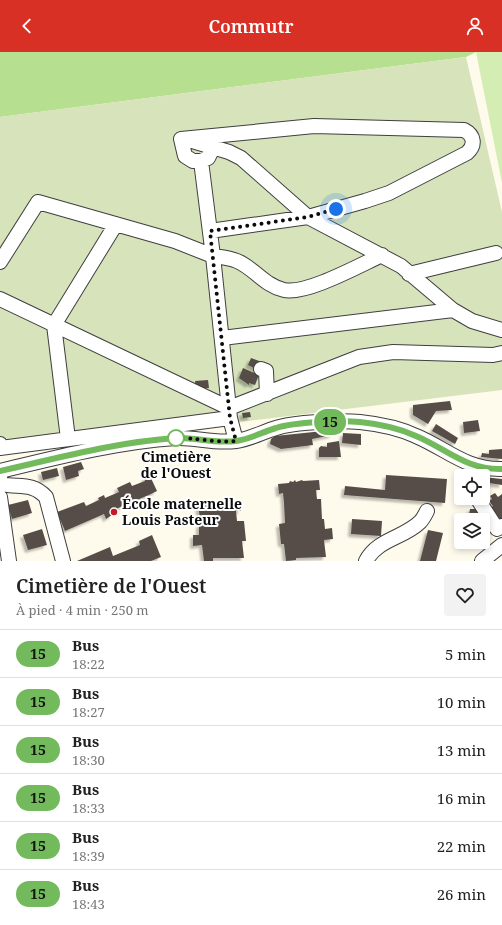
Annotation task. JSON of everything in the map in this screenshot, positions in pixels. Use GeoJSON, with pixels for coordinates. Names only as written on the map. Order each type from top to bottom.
{"type":"FeatureCollection","features":[{"type":"Feature","properties":{"kind":"street"},"geometry":{"type":"LineString","coordinates":[[181,139],[314,126],[464,130],[470,133],[473,138],[471,149],[467,153],[389,193],[308,217],[210,231]]}},
{"type":"Feature","properties":{"kind":"street"},"geometry":{"type":"LineString","coordinates":[[181,139],[185,156],[193,161],[201,161],[208,158],[213,148]]}},
{"type":"Feature","properties":{"kind":"street"},"geometry":{"type":"LineString","coordinates":[[181,139],[229,152],[241,158],[308,217],[382,255],[409,274],[453,310],[472,321],[502,330]]}},
{"type":"Feature","properties":{"kind":"street"},"geometry":{"type":"LineString","coordinates":[[201,161],[230,413],[236,441]]}},
{"type":"Feature","properties":{"kind":"street"},"geometry":{"type":"LineString","coordinates":[[0,262],[38,202],[175,241],[213,256],[238,261],[266,281],[284,290],[304,288],[322,282],[382,255]]}},
{"type":"Feature","properties":{"kind":"street"},"geometry":{"type":"LineString","coordinates":[[68,439],[54,325],[116,224]]}},
{"type":"Feature","properties":{"kind":"street"},"geometry":{"type":"LineString","coordinates":[[409,274],[496,253]]}},
{"type":"Feature","properties":{"kind":"street"},"geometry":{"type":"LineString","coordinates":[[0,299],[230,413]]}},
{"type":"Feature","properties":{"kind":"street"},"geometry":{"type":"LineString","coordinates":[[222,338],[453,310]]}},
{"type":"Feature","properties":{"kind":"street"},"geometry":{"type":"LineString","coordinates":[[0,444],[0,448],[68,439],[230,413],[267,394],[359,357],[393,352],[493,355],[502,353]]}},
{"type":"Feature","properties":{"kind":"street"},"geometry":{"type":"LineString","coordinates":[[261,369],[266,372],[267,394]]}},
{"type":"Feature","properties":{"kind":"street"},"geometry":{"type":"LineString","coordinates":[[0,484],[90,450],[175,438],[189,438],[218,443],[236,441],[248,439],[278,427],[334,421],[358,422],[396,429],[416,436],[455,458],[479,468],[502,469]]}},
{"type":"Feature","properties":{"kind":"street"},"geometry":{"type":"LineString","coordinates":[[0,484],[9,561]]}},
{"type":"Feature","properties":{"kind":"street"},"geometry":{"type":"LineString","coordinates":[[0,484],[13,487],[29,486],[39,489],[46,497],[63,561]]}},
{"type":"Feature","properties":{"kind":"street"},"geometry":{"type":"LineString","coordinates":[[482,505],[497,529],[502,526]]}},
{"type":"Feature","properties":{"kind":"street"},"geometry":{"type":"LineString","coordinates":[[366,561],[369,554],[378,547],[420,522],[427,511]]}},
{"type":"Feature","properties":{"kind":"street"},"geometry":{"type":"LineString","coordinates":[[482,561],[502,545]]}},
{"type":"Feature","properties":{"kind":"green space"},"geometry":{"type":"Polygon","coordinates":[[[0,52],[476,52],[466,57],[0,117],[0,52]]]}},
{"type":"Feature","properties":{"kind":"green space"},"geometry":{"type":"Polygon","coordinates":[[[476,52],[502,52],[502,183],[476,52]]]}},
{"type":"Feature","properties":{"kind":"green space","name":"Cimetière de l'Ouest"},"geometry":{"type":"Polygon","coordinates":[[[466,57],[502,212],[502,390],[0,451],[0,117],[466,57]]]}},
{"type":"Feature","properties":{"kind":"building"},"geometry":{"type":"Polygon","coordinates":[[[251,358],[262,362],[258,370],[248,365],[251,358]]]}},
{"type":"Feature","properties":{"kind":"building"},"geometry":{"type":"Polygon","coordinates":[[[243,368],[259,375],[255,385],[249,383],[249,385],[239,378],[243,368]]]}},
{"type":"Feature","properties":{"kind":"building"},"geometry":{"type":"Polygon","coordinates":[[[208,380],[209,388],[196,389],[195,381],[208,380]]]}},
{"type":"Feature","properties":{"kind":"building"},"geometry":{"type":"Polygon","coordinates":[[[450,401],[452,410],[436,411],[428,424],[413,415],[413,405],[450,401]]]}},
{"type":"Feature","properties":{"kind":"building"},"geometry":{"type":"Polygon","coordinates":[[[250,412],[251,417],[243,418],[242,413],[250,412]]]}},
{"type":"Feature","properties":{"kind":"building"},"geometry":{"type":"Polygon","coordinates":[[[478,420],[480,431],[464,433],[463,422],[478,420]]]}},
{"type":"Feature","properties":{"kind":"building"},"geometry":{"type":"Polygon","coordinates":[[[436,424],[458,438],[455,444],[432,431],[436,424]]]}},
{"type":"Feature","properties":{"kind":"building"},"geometry":{"type":"Polygon","coordinates":[[[333,430],[332,435],[312,439],[313,445],[281,449],[270,444],[271,439],[275,436],[333,430]]]}},
{"type":"Feature","properties":{"kind":"building"},"geometry":{"type":"Polygon","coordinates":[[[343,433],[361,434],[361,445],[342,443],[343,433]]]}},
{"type":"Feature","properties":{"kind":"building"},"geometry":{"type":"Polygon","coordinates":[[[339,441],[341,457],[319,457],[319,448],[321,446],[327,447],[327,443],[339,441]]]}},
{"type":"Feature","properties":{"kind":"building"},"geometry":{"type":"Polygon","coordinates":[[[502,449],[502,459],[481,457],[482,453],[489,454],[489,450],[502,449]]]}},
{"type":"Feature","properties":{"kind":"building"},"geometry":{"type":"Polygon","coordinates":[[[81,462],[84,469],[78,471],[79,476],[66,480],[63,467],[81,462]]]}},
{"type":"Feature","properties":{"kind":"building"},"geometry":{"type":"Polygon","coordinates":[[[57,468],[59,476],[43,480],[41,472],[57,468]]]}},
{"type":"Feature","properties":{"kind":"building"},"geometry":{"type":"Polygon","coordinates":[[[386,475],[447,479],[445,503],[344,495],[345,486],[385,490],[386,475]]]}},
{"type":"Feature","properties":{"kind":"building"},"geometry":{"type":"Polygon","coordinates":[[[150,476],[157,491],[111,511],[112,515],[106,519],[104,514],[65,531],[57,512],[84,502],[86,506],[99,500],[98,498],[104,495],[105,498],[119,492],[117,488],[130,482],[132,486],[145,481],[144,478],[150,476]]]}},
{"type":"Feature","properties":{"kind":"building"},"geometry":{"type":"Polygon","coordinates":[[[490,478],[502,479],[502,485],[490,483],[490,478]]]}},
{"type":"Feature","properties":{"kind":"building"},"geometry":{"type":"Polygon","coordinates":[[[295,480],[296,482],[302,480],[319,480],[320,490],[316,490],[317,499],[321,499],[322,519],[324,519],[325,529],[332,528],[333,539],[324,540],[326,557],[296,558],[296,560],[286,561],[284,544],[281,544],[279,524],[285,523],[283,493],[279,494],[278,484],[289,483],[290,481],[293,482],[295,480]]]}},
{"type":"Feature","properties":{"kind":"building"},"geometry":{"type":"Polygon","coordinates":[[[495,493],[498,497],[502,494],[502,522],[500,523],[490,508],[493,506],[490,502],[492,499],[490,496],[495,493]]]}},
{"type":"Feature","properties":{"kind":"building"},"geometry":{"type":"Polygon","coordinates":[[[28,500],[32,513],[12,519],[8,505],[28,500]]]}},
{"type":"Feature","properties":{"kind":"building"},"geometry":{"type":"Polygon","coordinates":[[[220,501],[240,501],[241,511],[236,511],[237,521],[244,521],[246,541],[242,541],[244,558],[213,558],[213,561],[204,561],[202,545],[193,546],[193,535],[199,535],[199,525],[201,525],[198,505],[220,501]]]}},
{"type":"Feature","properties":{"kind":"building"},"geometry":{"type":"Polygon","coordinates":[[[470,509],[478,509],[479,513],[469,513],[470,509]]]}},
{"type":"Feature","properties":{"kind":"building"},"geometry":{"type":"Polygon","coordinates":[[[352,519],[382,521],[381,536],[351,534],[352,519]]]}},
{"type":"Feature","properties":{"kind":"building"},"geometry":{"type":"Polygon","coordinates":[[[42,529],[47,545],[28,550],[23,535],[42,529]]]}},
{"type":"Feature","properties":{"kind":"building"},"geometry":{"type":"Polygon","coordinates":[[[428,530],[443,533],[436,561],[420,561],[428,530]]]}},
{"type":"Feature","properties":{"kind":"building"},"geometry":{"type":"Polygon","coordinates":[[[152,535],[161,557],[151,561],[77,561],[110,547],[113,556],[140,545],[139,541],[152,535]]]}},
{"type":"Feature","properties":{"kind":"bus line","name":"15"},"geometry":{"type":"LineString","coordinates":[[0,471],[90,450],[175,438],[189,438],[218,443],[236,441],[248,439],[278,427],[334,421],[364,422],[396,429],[416,436],[455,458],[479,468],[502,469]]}},
{"type":"Feature","properties":{"kind":"place","name":"Cimetière de l'Ouest"},"geometry":{"type":"Point","coordinates":[176,438]}},
{"type":"Feature","properties":{"kind":"place","name":"École maternelle Louis Pasteur"},"geometry":{"type":"Point","coordinates":[114,512]}},
{"type":"Feature","properties":{"kind":"route"},"geometry":{"type":"LineString","coordinates":[[176,438],[189,438],[218,443],[236,441],[230,418],[210,231],[308,217],[336,209]]}}]}
